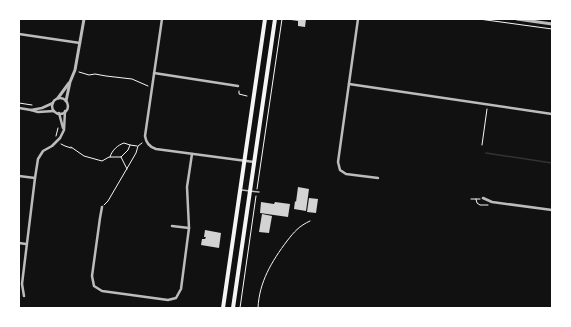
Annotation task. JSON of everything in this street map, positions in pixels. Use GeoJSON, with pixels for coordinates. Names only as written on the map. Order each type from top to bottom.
{"type":"FeatureCollection","features":[{"type":"Feature","properties":{"kind":"main road"},"geometry":{"type":"LineString","coordinates":[[223,308],[265,19]]}},
{"type":"Feature","properties":{"kind":"main road"},"geometry":{"type":"LineString","coordinates":[[233,308],[275,19]]}},
{"type":"Feature","properties":{"kind":"street"},"geometry":{"type":"LineString","coordinates":[[24,296],[21,290],[38,158],[43,151],[52,146],[60,138],[64,130],[68,105],[66,101],[70,82],[75,70],[84,19]]}},
{"type":"Feature","properties":{"kind":"street"},"geometry":{"type":"LineString","coordinates":[[162,19],[145,136],[148,144],[156,149],[254,162]]}},
{"type":"Feature","properties":{"kind":"street"},"geometry":{"type":"LineString","coordinates":[[358,19],[338,162],[340,170],[346,174],[378,178]]}},
{"type":"Feature","properties":{"kind":"street"},"geometry":{"type":"LineString","coordinates":[[517,19],[552,24]]}},
{"type":"Feature","properties":{"kind":"street"},"geometry":{"type":"LineString","coordinates":[[19,34],[80,43]]}},
{"type":"Feature","properties":{"kind":"street"},"geometry":{"type":"LineString","coordinates":[[154,74],[238,86]]}},
{"type":"Feature","properties":{"kind":"street"},"geometry":{"type":"LineString","coordinates":[[31,110],[42,108],[53,103],[70,82]]}},
{"type":"Feature","properties":{"kind":"street"},"geometry":{"type":"LineString","coordinates":[[349,84],[552,114]]}},
{"type":"Feature","properties":{"kind":"street"},"geometry":{"type":"LineString","coordinates":[[58,98],[63,98],[66,101]]}},
{"type":"Feature","properties":{"kind":"street"},"geometry":{"type":"LineString","coordinates":[[53,103],[52,106],[54,111]]}},
{"type":"Feature","properties":{"kind":"street"},"geometry":{"type":"LineString","coordinates":[[19,108],[38,112],[54,111],[64,113],[66,111]]}},
{"type":"Feature","properties":{"kind":"street"},"geometry":{"type":"LineString","coordinates":[[59,113],[64,130]]}},
{"type":"Feature","properties":{"kind":"street"},"geometry":{"type":"LineString","coordinates":[[102,207],[92,276],[94,286],[102,291],[168,300],[176,298],[181,289],[189,228],[187,187],[192,154]]}},
{"type":"Feature","properties":{"kind":"street"},"geometry":{"type":"LineString","coordinates":[[19,176],[35,178]]}},
{"type":"Feature","properties":{"kind":"street"},"geometry":{"type":"LineString","coordinates":[[483,198],[492,202],[552,210]]}},
{"type":"Feature","properties":{"kind":"street"},"geometry":{"type":"LineString","coordinates":[[172,226],[189,228]]}},
{"type":"Feature","properties":{"kind":"street"},"geometry":{"type":"LineString","coordinates":[[19,243],[26,244]]}},
{"type":"Feature","properties":{"kind":"lane"},"geometry":{"type":"LineString","coordinates":[[240,189],[258,192]]}},
{"type":"Feature","properties":{"kind":"path"},"geometry":{"type":"LineString","coordinates":[[240,308],[282,19]]}},
{"type":"Feature","properties":{"kind":"path"},"geometry":{"type":"LineString","coordinates":[[479,19],[552,30]]}},
{"type":"Feature","properties":{"kind":"path"},"geometry":{"type":"LineString","coordinates":[[75,70],[89,75],[95,74],[132,79],[148,86]]}},
{"type":"Feature","properties":{"kind":"path"},"geometry":{"type":"LineString","coordinates":[[238,86],[239,94],[247,96]]}},
{"type":"Feature","properties":{"kind":"path"},"geometry":{"type":"LineString","coordinates":[[19,103],[37,106]]}},
{"type":"Feature","properties":{"kind":"path"},"geometry":{"type":"LineString","coordinates":[[482,145],[488,104]]}},
{"type":"Feature","properties":{"kind":"path"},"geometry":{"type":"LineString","coordinates":[[58,128],[56,136],[54,137],[65,146],[72,147],[84,156],[102,161],[109,157],[120,144],[124,143],[138,146],[143,143],[148,144]]}},
{"type":"Feature","properties":{"kind":"path"},"geometry":{"type":"LineString","coordinates":[[109,157],[121,157],[128,150],[130,145]]}},
{"type":"Feature","properties":{"kind":"path"},"geometry":{"type":"LineString","coordinates":[[102,207],[108,201],[127,169],[136,153],[138,146]]}},
{"type":"Feature","properties":{"kind":"path"},"geometry":{"type":"LineString","coordinates":[[121,157],[127,169]]}},
{"type":"Feature","properties":{"kind":"path"},"geometry":{"type":"LineString","coordinates":[[471,199],[476,200],[483,198]]}},
{"type":"Feature","properties":{"kind":"path"},"geometry":{"type":"LineString","coordinates":[[258,308],[260,292],[270,266],[280,250],[298,228],[310,221]]}},
{"type":"Feature","properties":{"kind":"building"},"geometry":{"type":"Polygon","coordinates":[[[291,19],[306,19],[305,27],[298,26],[298,21],[291,19]]]}},
{"type":"Feature","properties":{"kind":"building"},"geometry":{"type":"Polygon","coordinates":[[[298,187],[309,189],[306,211],[294,209],[298,187]]]}},
{"type":"Feature","properties":{"kind":"building"},"geometry":{"type":"Polygon","coordinates":[[[309,198],[318,199],[316,213],[307,212],[309,198]]]}},
{"type":"Feature","properties":{"kind":"building"},"geometry":{"type":"Polygon","coordinates":[[[261,202],[290,204],[288,217],[260,213],[261,202]]]}},
{"type":"Feature","properties":{"kind":"building"},"geometry":{"type":"Polygon","coordinates":[[[262,214],[272,216],[269,233],[259,232],[262,214]]]}},
{"type":"Feature","properties":{"kind":"building"},"geometry":{"type":"Polygon","coordinates":[[[205,230],[221,233],[219,248],[201,245],[202,239],[205,239],[206,237],[204,237],[205,230]]]}},
{"type":"Feature","properties":{"kind":"waterway"},"geometry":{"type":"LineString","coordinates":[[486,153],[552,163]]}}]}
